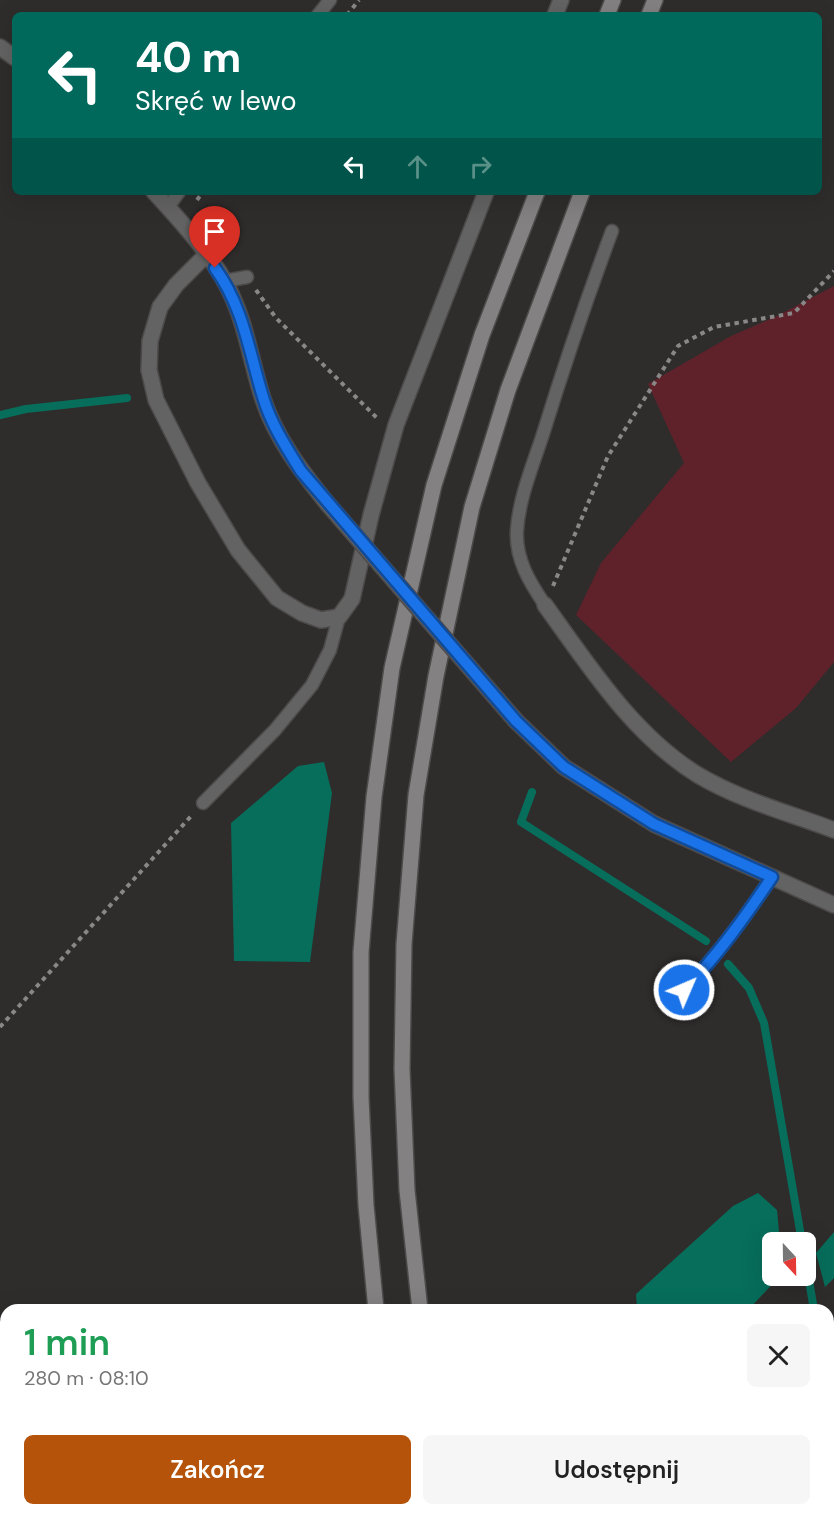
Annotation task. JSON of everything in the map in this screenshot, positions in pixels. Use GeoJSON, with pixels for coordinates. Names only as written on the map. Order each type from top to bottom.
{"type":"FeatureCollection","features":[{"type":"Feature","properties":{"kind":"main road"},"geometry":{"type":"LineString","coordinates":[[375,1304],[366,1205],[361,1097],[361,952],[374,797],[390,679],[434,485],[482,335],[536,195]]}},
{"type":"Feature","properties":{"kind":"main road"},"geometry":{"type":"LineString","coordinates":[[419,1304],[407,1190],[402,1069],[404,944],[416,795],[436,676],[472,507],[508,390],[581,195]]}},
{"type":"Feature","properties":{"kind":"street"},"geometry":{"type":"LineString","coordinates":[[0,46],[12,56]]}},
{"type":"Feature","properties":{"kind":"street"},"geometry":{"type":"LineString","coordinates":[[157,195],[225,281],[246,329],[263,399],[280,438],[301,471],[516,721],[564,767],[654,824],[834,905]]}},
{"type":"Feature","properties":{"kind":"street"},"geometry":{"type":"LineString","coordinates":[[206,255],[176,285],[160,308],[150,341],[149,370],[156,400],[198,483],[238,550],[277,598],[302,613],[321,620],[339,617],[352,599],[371,515],[396,425],[485,195]]}},
{"type":"Feature","properties":{"kind":"street"},"geometry":{"type":"LineString","coordinates":[[545,605],[621,706],[670,756],[727,790],[834,831]]}},
{"type":"Feature","properties":{"kind":"lane"},"geometry":{"type":"LineString","coordinates":[[320,12],[330,0]]}},
{"type":"Feature","properties":{"kind":"lane"},"geometry":{"type":"LineString","coordinates":[[168,207],[177,195]]}},
{"type":"Feature","properties":{"kind":"lane"},"geometry":{"type":"LineString","coordinates":[[545,605],[528,580],[519,552],[516,531],[523,495],[576,330],[612,231]]}},
{"type":"Feature","properties":{"kind":"lane"},"geometry":{"type":"LineString","coordinates":[[225,281],[247,277]]}},
{"type":"Feature","properties":{"kind":"lane"},"geometry":{"type":"LineString","coordinates":[[203,803],[275,730],[312,685],[330,650],[339,617]]}},
{"type":"Feature","properties":{"kind":"lane"},"geometry":{"type":"LineString","coordinates":[[684,990],[707,966],[772,877]]}},
{"type":"Feature","properties":{"kind":"path"},"geometry":{"type":"LineString","coordinates":[[349,12],[359,0]]}},
{"type":"Feature","properties":{"kind":"path"},"geometry":{"type":"LineString","coordinates":[[545,605],[608,456],[678,346],[714,327],[794,313],[834,271]]}},
{"type":"Feature","properties":{"kind":"path"},"geometry":{"type":"LineString","coordinates":[[247,277],[276,318],[378,419],[396,425]]}},
{"type":"Feature","properties":{"kind":"path"},"geometry":{"type":"LineString","coordinates":[[0,1027],[203,803]]}},
{"type":"Feature","properties":{"kind":"shaded area"},"geometry":{"type":"Polygon","coordinates":[[[834,286],[834,662],[796,708],[731,762],[576,615],[601,563],[684,463],[648,384],[731,336],[777,316],[834,286]]]}},
{"type":"Feature","properties":{"kind":"shaded area"},"geometry":{"type":"Polygon","coordinates":[[[324,762],[332,793],[310,962],[234,961],[231,823],[298,766],[324,762]]]}},
{"type":"Feature","properties":{"kind":"shaded area"},"geometry":{"type":"Polygon","coordinates":[[[758,1193],[777,1210],[779,1232],[762,1232],[762,1286],[771,1286],[754,1304],[637,1304],[636,1294],[733,1206],[758,1193]]]}},
{"type":"Feature","properties":{"kind":"shaded area"},"geometry":{"type":"Polygon","coordinates":[[[834,1232],[834,1278],[825,1287],[816,1253],[834,1232]]]}},
{"type":"Feature","properties":{"kind":"waterway"},"geometry":{"type":"LineString","coordinates":[[0,415],[26,409],[127,398]]}},
{"type":"Feature","properties":{"kind":"waterway"},"geometry":{"type":"LineString","coordinates":[[532,792],[521,822],[706,941]]}},
{"type":"Feature","properties":{"kind":"waterway"},"geometry":{"type":"LineString","coordinates":[[728,964],[749,988],[764,1023],[800,1232]]}},
{"type":"Feature","properties":{"kind":"waterway"},"geometry":{"type":"LineString","coordinates":[[810,1286],[813,1304]]}},
{"type":"Feature","properties":{"kind":"route"},"geometry":{"type":"LineString","coordinates":[[215,268],[225,281],[246,329],[263,399],[280,438],[301,471],[369,553],[516,721],[564,767],[654,824],[772,877],[707,966],[684,990]]}}]}
